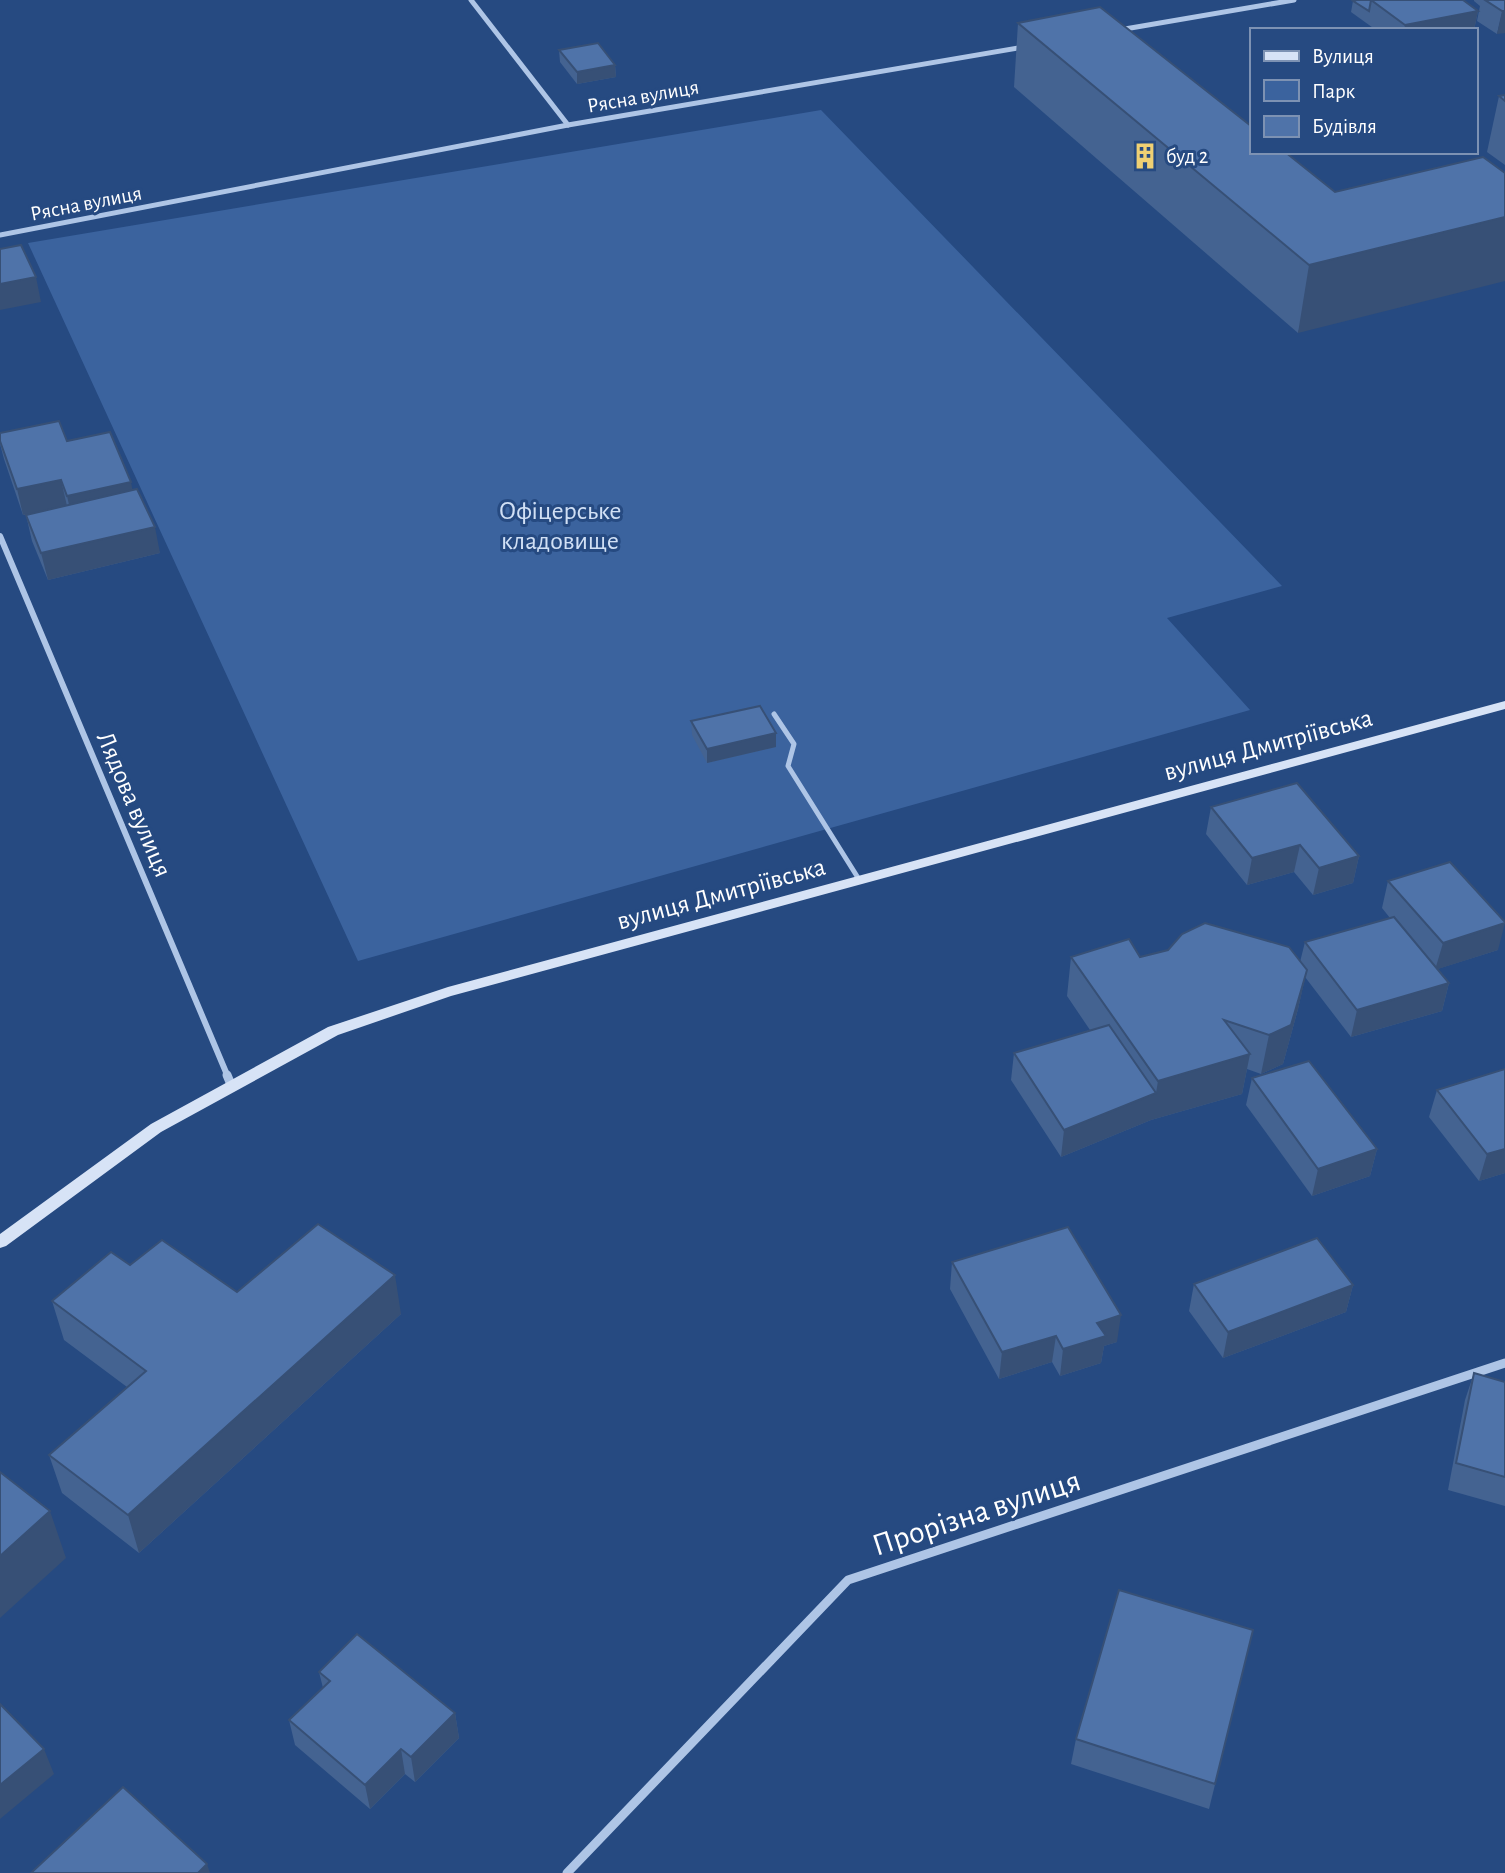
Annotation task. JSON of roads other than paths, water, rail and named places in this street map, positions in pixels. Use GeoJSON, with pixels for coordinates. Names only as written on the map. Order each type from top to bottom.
{"type":"FeatureCollection","features":[{"type":"Feature","properties":{"kind":"main road","name":"вулиця Дмитріївська"},"geometry":{"type":"LineString","coordinates":[[0,1242],[156,1128],[333,1031],[448,992],[1505,705]]}},
{"type":"Feature","properties":{"kind":"street"},"geometry":{"type":"LineString","coordinates":[[471,0],[568,125]]}},
{"type":"Feature","properties":{"kind":"street"},"geometry":{"type":"LineString","coordinates":[[1116,31],[1294,0]]}},
{"type":"Feature","properties":{"kind":"street","name":"Рясна вулиця"},"geometry":{"type":"LineString","coordinates":[[0,236],[568,125],[1034,45]]}},
{"type":"Feature","properties":{"kind":"street","name":"Лядова вулиця"},"geometry":{"type":"LineString","coordinates":[[0,536],[232,1088]]}},
{"type":"Feature","properties":{"kind":"street","name":"Прорізна вулиця"},"geometry":{"type":"LineString","coordinates":[[567,1873],[848,1580],[1505,1363]]}},
{"type":"Feature","properties":{"kind":"lane"},"geometry":{"type":"LineString","coordinates":[[774,714],[794,744],[788,766],[859,881]]}},
{"type":"Feature","properties":{"kind":"place","name":"буд 2"},"geometry":{"type":"Point","coordinates":[1145,156]}},
{"type":"Feature","properties":{"kind":"park label","name":"Офіцерське кладовище"},"geometry":{"type":"Point","coordinates":[560,525]}}]}
